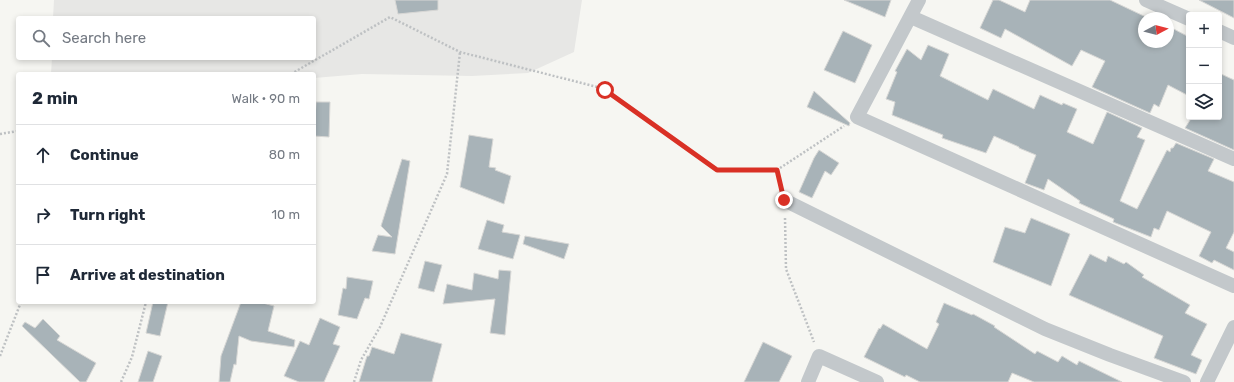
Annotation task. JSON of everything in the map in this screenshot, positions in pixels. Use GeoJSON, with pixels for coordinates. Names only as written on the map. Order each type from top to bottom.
{"type":"FeatureCollection","features":[{"type":"Feature","properties":{"kind":"street"},"geometry":{"type":"LineString","coordinates":[[919,0],[857,117],[1234,286]]}},
{"type":"Feature","properties":{"kind":"street"},"geometry":{"type":"LineString","coordinates":[[1146,0],[1186,17]]}},
{"type":"Feature","properties":{"kind":"street"},"geometry":{"type":"LineString","coordinates":[[911,17],[1234,158]]}},
{"type":"Feature","properties":{"kind":"street"},"geometry":{"type":"LineString","coordinates":[[1222,32],[1234,38]]}},
{"type":"Feature","properties":{"kind":"street"},"geometry":{"type":"LineString","coordinates":[[784,200],[1045,329],[1184,382]]}},
{"type":"Feature","properties":{"kind":"street"},"geometry":{"type":"LineString","coordinates":[[1207,382],[1234,326]]}},
{"type":"Feature","properties":{"kind":"street"},"geometry":{"type":"LineString","coordinates":[[808,382],[819,356],[877,382]]}},
{"type":"Feature","properties":{"kind":"path"},"geometry":{"type":"LineString","coordinates":[[316,60],[390,16],[460,52],[605,90],[717,170],[777,170],[857,117]]}},
{"type":"Feature","properties":{"kind":"path"},"geometry":{"type":"LineString","coordinates":[[354,382],[362,360],[380,327],[447,174],[460,52]]}},
{"type":"Feature","properties":{"kind":"path"},"geometry":{"type":"LineString","coordinates":[[295,72],[316,60]]}},
{"type":"Feature","properties":{"kind":"path"},"geometry":{"type":"LineString","coordinates":[[0,134],[16,131]]}},
{"type":"Feature","properties":{"kind":"path"},"geometry":{"type":"LineString","coordinates":[[777,170],[784,200],[786,269],[819,356]]}},
{"type":"Feature","properties":{"kind":"path"},"geometry":{"type":"LineString","coordinates":[[0,356],[20,304]]}},
{"type":"Feature","properties":{"kind":"path"},"geometry":{"type":"LineString","coordinates":[[121,382],[132,357],[145,304]]}},
{"type":"Feature","properties":{"kind":"shaded area"},"geometry":{"type":"Polygon","coordinates":[[[54,0],[582,0],[574,52],[528,73],[472,76],[362,74],[316,78],[316,72],[51,72],[52,60],[316,60],[316,16],[53,16],[54,0]]]}},
{"type":"Feature","properties":{"kind":"building"},"geometry":{"type":"Polygon","coordinates":[[[395,0],[438,0],[438,10],[398,14],[395,0]]]}},
{"type":"Feature","properties":{"kind":"building"},"geometry":{"type":"Polygon","coordinates":[[[844,0],[891,0],[885,17],[844,0]]]}},
{"type":"Feature","properties":{"kind":"building"},"geometry":{"type":"Polygon","coordinates":[[[993,0],[999,0],[1025,12],[1030,0],[1110,0],[1138,13],[1138,48],[1174,48],[1174,29],[1186,35],[1186,94],[1168,85],[1159,107],[1154,104],[1150,113],[1092,87],[1105,61],[1081,50],[1072,66],[1005,29],[1001,38],[980,28],[993,0]]]}},
{"type":"Feature","properties":{"kind":"building"},"geometry":{"type":"Polygon","coordinates":[[[1199,0],[1234,0],[1234,18],[1199,0]]]}},
{"type":"Feature","properties":{"kind":"building"},"geometry":{"type":"Polygon","coordinates":[[[843,31],[872,45],[855,83],[824,70],[843,31]]]}},
{"type":"Feature","properties":{"kind":"building"},"geometry":{"type":"Polygon","coordinates":[[[928,45],[949,54],[940,76],[988,100],[993,89],[1034,109],[1040,95],[1062,105],[1063,103],[1077,109],[1067,132],[1093,144],[1107,112],[1142,128],[1137,137],[1145,140],[1120,201],[1137,209],[1167,150],[1170,152],[1171,148],[1173,148],[1176,143],[1214,159],[1208,171],[1234,182],[1234,232],[1226,248],[1234,252],[1234,270],[1214,260],[1212,263],[1199,256],[1211,232],[1167,211],[1159,230],[1154,228],[1151,237],[1113,222],[1114,219],[1079,203],[1080,201],[1048,179],[1044,190],[1025,183],[1036,155],[994,136],[986,153],[942,138],[943,135],[892,115],[895,102],[886,99],[897,72],[895,71],[907,49],[921,60],[928,45]]]}},
{"type":"Feature","properties":{"kind":"building"},"geometry":{"type":"Polygon","coordinates":[[[1222,74],[1234,80],[1234,150],[1185,128],[1190,120],[1222,120],[1222,74]]]}},
{"type":"Feature","properties":{"kind":"building"},"geometry":{"type":"Polygon","coordinates":[[[814,91],[850,123],[849,126],[807,107],[814,91]]]}},
{"type":"Feature","properties":{"kind":"building"},"geometry":{"type":"Polygon","coordinates":[[[316,102],[330,102],[329,137],[316,136],[316,102]]]}},
{"type":"Feature","properties":{"kind":"building"},"geometry":{"type":"Polygon","coordinates":[[[469,135],[493,139],[489,167],[496,168],[495,170],[511,176],[504,204],[460,187],[469,135]]]}},
{"type":"Feature","properties":{"kind":"building"},"geometry":{"type":"Polygon","coordinates":[[[819,150],[839,163],[831,175],[825,171],[812,198],[799,192],[819,150]]]}},
{"type":"Feature","properties":{"kind":"building"},"geometry":{"type":"Polygon","coordinates":[[[402,159],[410,161],[395,254],[372,251],[378,235],[392,237],[381,226],[402,159]]]}},
{"type":"Feature","properties":{"kind":"building"},"geometry":{"type":"Polygon","coordinates":[[[1031,218],[1070,234],[1051,286],[993,262],[1005,227],[1025,233],[1031,218]]]}},
{"type":"Feature","properties":{"kind":"building"},"geometry":{"type":"Polygon","coordinates":[[[487,220],[504,225],[502,232],[520,235],[513,259],[478,249],[487,220]]]}},
{"type":"Feature","properties":{"kind":"building"},"geometry":{"type":"Polygon","coordinates":[[[525,236],[569,244],[564,259],[523,244],[525,236]]]}},
{"type":"Feature","properties":{"kind":"building"},"geometry":{"type":"Polygon","coordinates":[[[1090,254],[1106,262],[1108,256],[1124,264],[1126,262],[1144,275],[1142,277],[1190,305],[1185,313],[1207,324],[1191,355],[1202,360],[1196,374],[1154,358],[1163,336],[1069,295],[1090,254]]]}},
{"type":"Feature","properties":{"kind":"building"},"geometry":{"type":"Polygon","coordinates":[[[425,261],[442,265],[434,292],[418,288],[425,261]]]}},
{"type":"Feature","properties":{"kind":"building"},"geometry":{"type":"Polygon","coordinates":[[[499,270],[511,271],[505,335],[490,333],[495,299],[443,304],[447,284],[472,290],[474,273],[498,279],[499,270]]]}},
{"type":"Feature","properties":{"kind":"building"},"geometry":{"type":"Polygon","coordinates":[[[347,277],[373,281],[369,299],[365,298],[357,319],[338,315],[343,288],[346,289],[347,277]]]}},
{"type":"Feature","properties":{"kind":"building"},"geometry":{"type":"Polygon","coordinates":[[[944,303],[972,315],[973,314],[995,326],[994,327],[1035,354],[1037,351],[1058,362],[1062,356],[1077,365],[1079,361],[1122,382],[1034,382],[1012,373],[1008,382],[920,382],[906,375],[905,377],[864,357],[879,328],[880,329],[883,324],[927,349],[939,324],[936,322],[944,303]]]}},
{"type":"Feature","properties":{"kind":"building"},"geometry":{"type":"Polygon","coordinates":[[[153,304],[168,304],[160,336],[146,333],[153,304]]]}},
{"type":"Feature","properties":{"kind":"building"},"geometry":{"type":"Polygon","coordinates":[[[240,304],[266,304],[274,306],[268,331],[295,340],[294,347],[251,341],[239,336],[236,365],[234,364],[230,382],[219,382],[221,356],[240,304]]]}},
{"type":"Feature","properties":{"kind":"building"},"geometry":{"type":"Polygon","coordinates":[[[320,318],[340,327],[333,344],[340,346],[324,382],[299,382],[284,376],[300,341],[309,345],[320,318]]]}},
{"type":"Feature","properties":{"kind":"building"},"geometry":{"type":"Polygon","coordinates":[[[43,319],[60,336],[57,340],[96,363],[86,382],[80,382],[22,326],[25,322],[35,328],[43,319]]]}},
{"type":"Feature","properties":{"kind":"building"},"geometry":{"type":"Polygon","coordinates":[[[401,333],[442,344],[432,382],[359,382],[367,356],[369,356],[372,347],[394,354],[401,333]]]}},
{"type":"Feature","properties":{"kind":"building"},"geometry":{"type":"Polygon","coordinates":[[[763,342],[792,356],[779,382],[744,382],[763,342]]]}},
{"type":"Feature","properties":{"kind":"building"},"geometry":{"type":"Polygon","coordinates":[[[148,351],[162,356],[153,382],[138,382],[148,351]]]}},
{"type":"Feature","properties":{"kind":"route"},"geometry":{"type":"LineString","coordinates":[[605,90],[717,170],[777,170],[784,200]]}}]}
